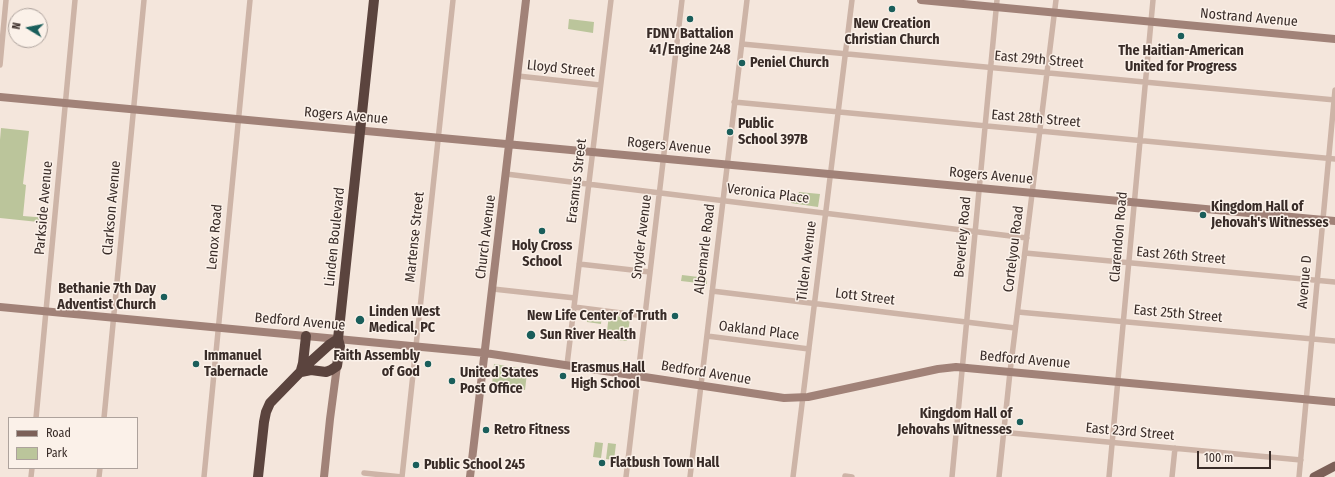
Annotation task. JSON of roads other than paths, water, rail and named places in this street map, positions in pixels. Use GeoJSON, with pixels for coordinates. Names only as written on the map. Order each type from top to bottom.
{"type":"FeatureCollection","features":[{"type":"Feature","properties":{"kind":"highway","name":"Linden Boulevard"},"geometry":{"type":"LineString","coordinates":[[337,366],[340,346],[338,339],[374,0]]}},
{"type":"Feature","properties":{"kind":"highway"},"geometry":{"type":"LineString","coordinates":[[301,372],[306,336]]}},
{"type":"Feature","properties":{"kind":"highway"},"geometry":{"type":"LineString","coordinates":[[258,477],[264,422],[270,403],[308,363],[338,339]]}},
{"type":"Feature","properties":{"kind":"highway"},"geometry":{"type":"LineString","coordinates":[[301,372],[311,370],[326,372],[337,366]]}},
{"type":"Feature","properties":{"kind":"main road","name":"Church Avenue"},"geometry":{"type":"LineString","coordinates":[[470,477],[526,0]]}},
{"type":"Feature","properties":{"kind":"main road","name":"Nostrand Avenue"},"geometry":{"type":"LineString","coordinates":[[921,0],[997,4],[1054,12],[1335,39]]}},
{"type":"Feature","properties":{"kind":"main road","name":"Rogers Avenue"},"geometry":{"type":"LineString","coordinates":[[0,97],[1335,221]]}},
{"type":"Feature","properties":{"kind":"main road","name":"Bedford Avenue"},"geometry":{"type":"LineString","coordinates":[[0,307],[485,353],[776,397],[802,398],[938,369],[963,368],[1335,402]]}},
{"type":"Feature","properties":{"kind":"main road","name":"Linden Boulevard"},"geometry":{"type":"LineString","coordinates":[[324,477],[337,366]]}},
{"type":"Feature","properties":{"kind":"main road"},"geometry":{"type":"LineString","coordinates":[[1314,477],[1335,466]]}},
{"type":"Feature","properties":{"kind":"street"},"geometry":{"type":"LineString","coordinates":[[0,65],[6,0]]}},
{"type":"Feature","properties":{"kind":"street","name":"Parkside Avenue"},"geometry":{"type":"LineString","coordinates":[[36,417],[75,0]]}},
{"type":"Feature","properties":{"kind":"street","name":"Clarkson Avenue"},"geometry":{"type":"LineString","coordinates":[[104,417],[144,0]]}},
{"type":"Feature","properties":{"kind":"street","name":"Lenox Road"},"geometry":{"type":"LineString","coordinates":[[204,477],[250,0]]}},
{"type":"Feature","properties":{"kind":"street","name":"Martense Street"},"geometry":{"type":"LineString","coordinates":[[402,477],[453,0]]}},
{"type":"Feature","properties":{"kind":"street","name":"Erasmus Street"},"geometry":{"type":"LineString","coordinates":[[567,365],[611,0]]}},
{"type":"Feature","properties":{"kind":"street","name":"Snyder Avenue"},"geometry":{"type":"LineString","coordinates":[[626,477],[682,0]]}},
{"type":"Feature","properties":{"kind":"street","name":"Albemarle Road"},"geometry":{"type":"LineString","coordinates":[[690,477],[747,0]]}},
{"type":"Feature","properties":{"kind":"street","name":"Tilden Avenue"},"geometry":{"type":"LineString","coordinates":[[793,477],[852,0]]}},
{"type":"Feature","properties":{"kind":"street","name":"Cortelyou Road"},"geometry":{"type":"LineString","coordinates":[[999,477],[1015,328],[1056,0]]}},
{"type":"Feature","properties":{"kind":"street","name":"Clarendon Road"},"geometry":{"type":"LineString","coordinates":[[1109,477],[1153,0]]}},
{"type":"Feature","properties":{"kind":"street","name":"Beverley Road"},"geometry":{"type":"LineString","coordinates":[[952,477],[997,4]]}},
{"type":"Feature","properties":{"kind":"street","name":"East 29th Street"},"geometry":{"type":"LineString","coordinates":[[742,44],[1335,100]]}},
{"type":"Feature","properties":{"kind":"street","name":"Lloyd Street"},"geometry":{"type":"LineString","coordinates":[[518,76],[600,85]]}},
{"type":"Feature","properties":{"kind":"street","name":"Avenue D"},"geometry":{"type":"LineString","coordinates":[[1299,477],[1323,220],[1332,158],[1335,90]]}},
{"type":"Feature","properties":{"kind":"street","name":"East 28th Street"},"geometry":{"type":"LineString","coordinates":[[734,102],[1332,158]]}},
{"type":"Feature","properties":{"kind":"street","name":"Veronica Place"},"geometry":{"type":"LineString","coordinates":[[506,174],[1027,238]]}},
{"type":"Feature","properties":{"kind":"street","name":"East 26th Street"},"geometry":{"type":"LineString","coordinates":[[1025,253],[1335,282]]}},
{"type":"Feature","properties":{"kind":"street"},"geometry":{"type":"LineString","coordinates":[[579,264],[650,272]]}},
{"type":"Feature","properties":{"kind":"street"},"geometry":{"type":"LineString","coordinates":[[493,289],[575,298]]}},
{"type":"Feature","properties":{"kind":"street","name":"Lott Street"},"geometry":{"type":"LineString","coordinates":[[712,291],[1015,328]]}},
{"type":"Feature","properties":{"kind":"street"},"geometry":{"type":"LineString","coordinates":[[574,307],[645,316]]}},
{"type":"Feature","properties":{"kind":"street","name":"East 25th Street"},"geometry":{"type":"LineString","coordinates":[[1018,312],[1335,341]]}},
{"type":"Feature","properties":{"kind":"street","name":"Oakland Place"},"geometry":{"type":"LineString","coordinates":[[707,336],[809,349]]}},
{"type":"Feature","properties":{"kind":"street","name":"East 23rd Street"},"geometry":{"type":"LineString","coordinates":[[957,428],[1301,460]]}},
{"type":"Feature","properties":{"kind":"street"},"geometry":{"type":"LineString","coordinates":[[1172,477],[1175,448]]}},
{"type":"Feature","properties":{"kind":"street"},"geometry":{"type":"LineString","coordinates":[[364,473],[402,477]]}},
{"type":"Feature","properties":{"kind":"street"},"geometry":{"type":"LineString","coordinates":[[845,476],[852,477]]}},
{"type":"Feature","properties":{"kind":"place","name":"New Creation Christian Church"},"geometry":{"type":"Point","coordinates":[892,9]}},
{"type":"Feature","properties":{"kind":"place","name":"FDNY Battalion 41/Engine 248"},"geometry":{"type":"Point","coordinates":[690,19]}},
{"type":"Feature","properties":{"kind":"place","name":"The Haitian-American United for Progress"},"geometry":{"type":"Point","coordinates":[1181,36]}},
{"type":"Feature","properties":{"kind":"place","name":"Peniel Church"},"geometry":{"type":"Point","coordinates":[742,63]}},
{"type":"Feature","properties":{"kind":"place","name":"Public School 397B"},"geometry":{"type":"Point","coordinates":[730,132]}},
{"type":"Feature","properties":{"kind":"place","name":"Kingdom Hall of Jehovah's Witnesses"},"geometry":{"type":"Point","coordinates":[1203,215]}},
{"type":"Feature","properties":{"kind":"place","name":"Holy Cross School"},"geometry":{"type":"Point","coordinates":[542,231]}},
{"type":"Feature","properties":{"kind":"place","name":"Bethanie 7th Day Adventist Church"},"geometry":{"type":"Point","coordinates":[164,297]}},
{"type":"Feature","properties":{"kind":"place","name":"New Life Center of Truth"},"geometry":{"type":"Point","coordinates":[675,316]}},
{"type":"Feature","properties":{"kind":"place","name":"Linden West Medical, PC"},"geometry":{"type":"Point","coordinates":[360,320]}},
{"type":"Feature","properties":{"kind":"place","name":"Sun River Health"},"geometry":{"type":"Point","coordinates":[531,335]}},
{"type":"Feature","properties":{"kind":"place","name":"Immanuel Tabernacle"},"geometry":{"type":"Point","coordinates":[196,364]}},
{"type":"Feature","properties":{"kind":"place","name":"Faith Assembly of God"},"geometry":{"type":"Point","coordinates":[428,364]}},
{"type":"Feature","properties":{"kind":"place","name":"Erasmus Hall High School"},"geometry":{"type":"Point","coordinates":[563,376]}},
{"type":"Feature","properties":{"kind":"place","name":"United States Post Office"},"geometry":{"type":"Point","coordinates":[452,381]}},
{"type":"Feature","properties":{"kind":"place","name":"Kingdom Hall of Jehovahs Witnesses"},"geometry":{"type":"Point","coordinates":[1020,422]}},
{"type":"Feature","properties":{"kind":"place","name":"Retro Fitness"},"geometry":{"type":"Point","coordinates":[486,430]}},
{"type":"Feature","properties":{"kind":"place","name":"Flatbush Town Hall"},"geometry":{"type":"Point","coordinates":[602,463]}},
{"type":"Feature","properties":{"kind":"place","name":"Public School 245"},"geometry":{"type":"Point","coordinates":[416,465]}}]}
